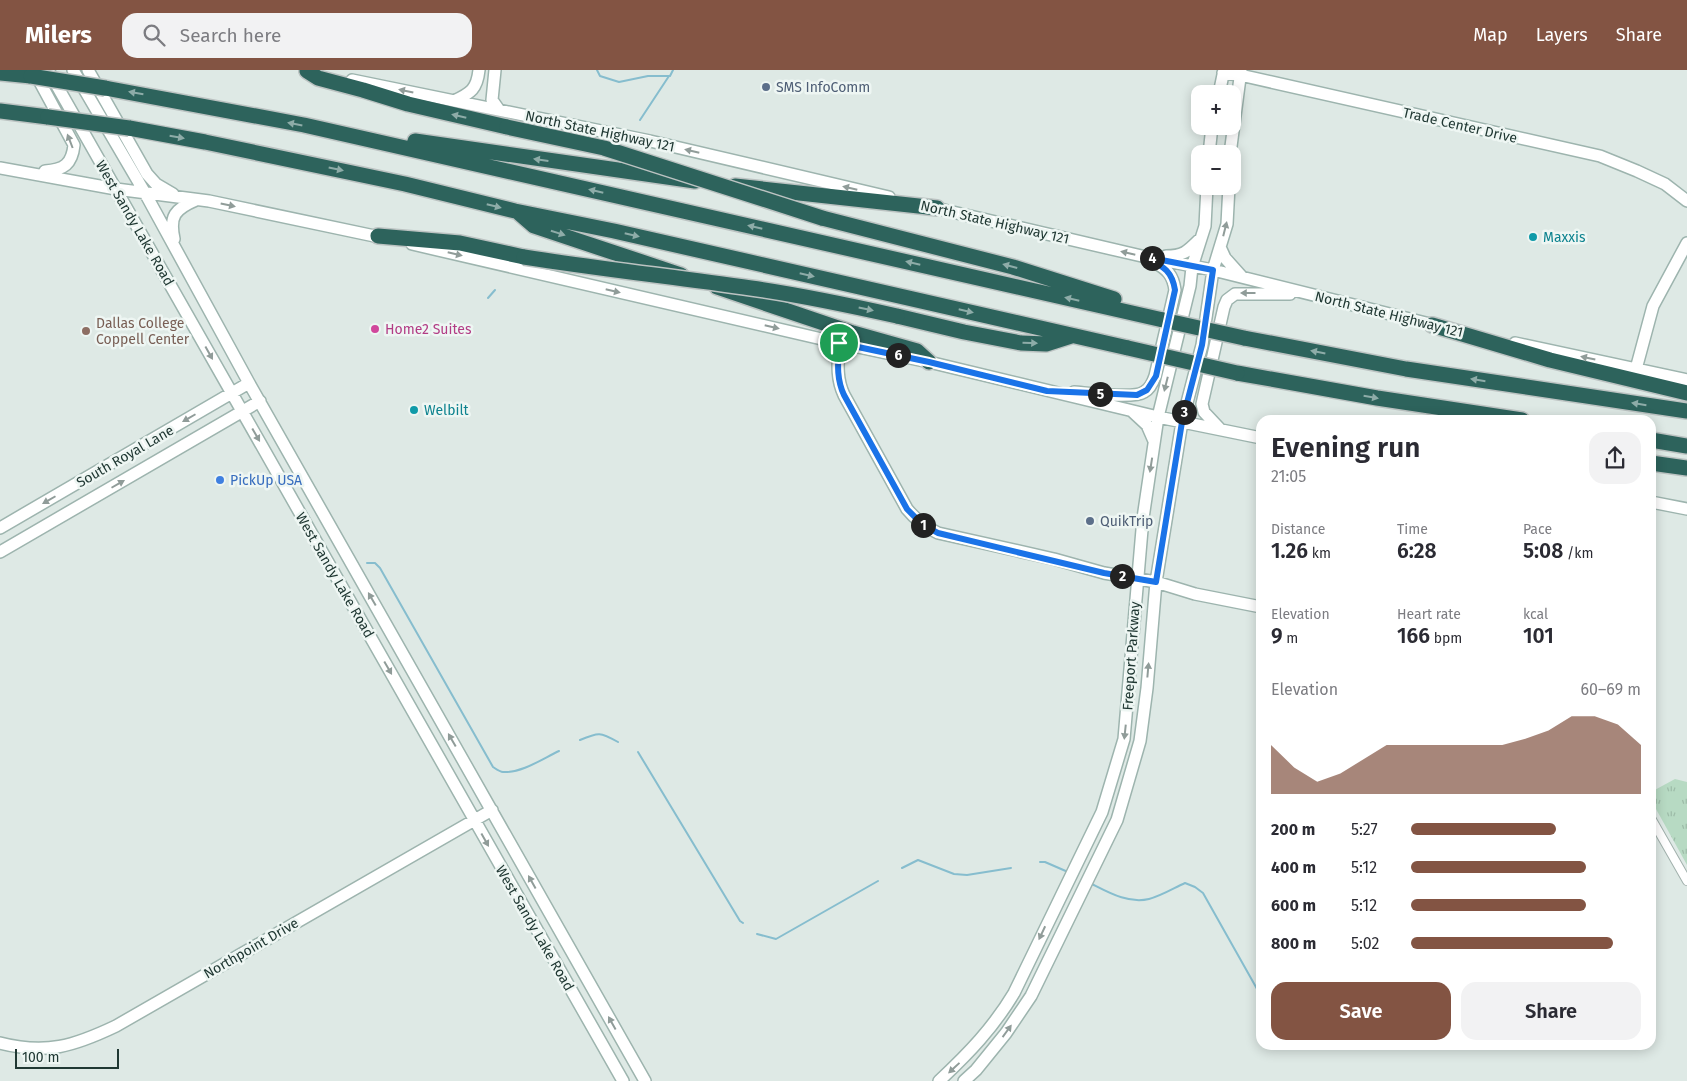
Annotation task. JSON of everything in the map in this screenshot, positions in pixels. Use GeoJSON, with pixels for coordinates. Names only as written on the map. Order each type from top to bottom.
{"type":"FeatureCollection","features":[{"type":"Feature","properties":{"kind":"highway"},"geometry":{"type":"LineString","coordinates":[[304,71],[318,78],[408,104],[604,148],[822,218],[1013,267],[1147,310],[1158,318]]}},
{"type":"Feature","properties":{"kind":"highway"},"geometry":{"type":"LineString","coordinates":[[0,73],[29,72],[304,125],[1244,338],[1406,369],[1687,411]]}},
{"type":"Feature","properties":{"kind":"highway"},"geometry":{"type":"LineString","coordinates":[[0,111],[129,128],[297,160],[516,211],[614,230],[1237,373],[1377,398],[1489,415]]}},
{"type":"Feature","properties":{"kind":"highway"},"geometry":{"type":"LineString","coordinates":[[394,146],[409,140],[658,177],[937,208]]}},
{"type":"Feature","properties":{"kind":"highway"},"geometry":{"type":"LineString","coordinates":[[516,211],[534,226],[852,333],[917,351],[929,362]]}},
{"type":"Feature","properties":{"kind":"highway"},"geometry":{"type":"LineString","coordinates":[[378,236],[460,243],[524,257],[600,269],[750,288],[825,300],[964,332],[1022,342],[1046,344],[1074,335]]}},
{"type":"Feature","properties":{"kind":"highway"},"geometry":{"type":"LineString","coordinates":[[1432,325],[1550,360],[1687,393]]}},
{"type":"Feature","properties":{"kind":"highway"},"geometry":{"type":"LineString","coordinates":[[1656,441],[1687,446]]}},
{"type":"Feature","properties":{"kind":"highway"},"geometry":{"type":"LineString","coordinates":[[1656,464],[1687,468]]}},
{"type":"Feature","properties":{"kind":"main road","name":"West Sandy Lake Road"},"geometry":{"type":"LineString","coordinates":[[48,70],[623,1081]]}},
{"type":"Feature","properties":{"kind":"main road","name":"West Sandy Lake Road"},"geometry":{"type":"LineString","coordinates":[[73,70],[145,193],[249,383],[645,1081]]}},
{"type":"Feature","properties":{"kind":"main road"},"geometry":{"type":"LineString","coordinates":[[88,70],[147,174],[156,184],[178,198]]}},
{"type":"Feature","properties":{"kind":"main road"},"geometry":{"type":"LineString","coordinates":[[454,101],[467,95],[476,86],[479,70]]}},
{"type":"Feature","properties":{"kind":"main road"},"geometry":{"type":"LineString","coordinates":[[495,70],[492,100],[499,110]]}},
{"type":"Feature","properties":{"kind":"main road","name":"North State Highway 121"},"geometry":{"type":"LineString","coordinates":[[304,71],[650,140],[1146,257],[1213,270],[1432,325],[1687,380]]}},
{"type":"Feature","properties":{"kind":"main road"},"geometry":{"type":"LineString","coordinates":[[1221,85],[1224,71]]}},
{"type":"Feature","properties":{"kind":"main road","name":"Trade Center Drive"},"geometry":{"type":"LineString","coordinates":[[1224,71],[1240,73],[1600,156],[1666,184],[1687,201]]}},
{"type":"Feature","properties":{"kind":"main road"},"geometry":{"type":"LineString","coordinates":[[29,72],[74,145],[73,157],[58,170],[29,172]]}},
{"type":"Feature","properties":{"kind":"main road"},"geometry":{"type":"LineString","coordinates":[[1231,145],[1240,73]]}},
{"type":"Feature","properties":{"kind":"main road"},"geometry":{"type":"LineString","coordinates":[[0,168],[116,189],[197,200],[378,236],[839,343],[929,362],[1158,417],[1256,437]]}},
{"type":"Feature","properties":{"kind":"main road","name":"Freeport Parkway"},"geometry":{"type":"LineString","coordinates":[[939,1081],[965,1057],[998,1019],[1014,994],[1102,812],[1124,739],[1142,518],[1158,417],[1190,286],[1192,267],[1204,226],[1206,195]]}},
{"type":"Feature","properties":{"kind":"main road","name":"Freeport Parkway"},"geometry":{"type":"LineString","coordinates":[[964,1081],[976,1070],[1006,1033],[1031,996],[1078,896],[1117,820],[1140,741],[1147,688],[1156,582],[1177,450],[1182,422],[1202,345],[1213,270],[1227,224],[1229,195]]}},
{"type":"Feature","properties":{"kind":"main road"},"geometry":{"type":"LineString","coordinates":[[177,250],[171,227],[173,219],[176,212],[185,205],[197,200]]}},
{"type":"Feature","properties":{"kind":"main road"},"geometry":{"type":"LineString","coordinates":[[1146,257],[1180,256],[1201,239]]}},
{"type":"Feature","properties":{"kind":"main road"},"geometry":{"type":"LineString","coordinates":[[1636,369],[1653,306],[1687,243]]}},
{"type":"Feature","properties":{"kind":"main road"},"geometry":{"type":"LineString","coordinates":[[1220,247],[1225,258],[1243,278]]}},
{"type":"Feature","properties":{"kind":"main road"},"geometry":{"type":"LineString","coordinates":[[1047,391],[1137,395],[1152,385],[1156,376],[1175,290],[1174,281],[1170,273],[1164,267],[1146,257]]}},
{"type":"Feature","properties":{"kind":"main road"},"geometry":{"type":"LineString","coordinates":[[1222,430],[1204,412],[1202,404],[1227,300],[1235,294],[1243,293],[1314,295]]}},
{"type":"Feature","properties":{"kind":"main road"},"geometry":{"type":"LineString","coordinates":[[839,343],[837,375],[839,385],[907,509],[926,528],[938,533],[1104,573],[1156,582],[1195,594],[1256,606]]}},
{"type":"Feature","properties":{"kind":"main road","name":"South Royal Lane"},"geometry":{"type":"LineString","coordinates":[[0,528],[249,383]]}},
{"type":"Feature","properties":{"kind":"main road","name":"South Royal Lane"},"geometry":{"type":"LineString","coordinates":[[0,552],[260,401]]}},
{"type":"Feature","properties":{"kind":"main road"},"geometry":{"type":"LineString","coordinates":[[1132,411],[1147,425],[1154,443]]}},
{"type":"Feature","properties":{"kind":"main road"},"geometry":{"type":"LineString","coordinates":[[1177,450],[1190,432],[1204,426]]}},
{"type":"Feature","properties":{"kind":"main road"},"geometry":{"type":"LineString","coordinates":[[1656,501],[1687,504]]}},
{"type":"Feature","properties":{"kind":"main road"},"geometry":{"type":"LineString","coordinates":[[1656,502],[1687,509]]}},
{"type":"Feature","properties":{"kind":"main road"},"geometry":{"type":"LineString","coordinates":[[330,565],[347,555]]}},
{"type":"Feature","properties":{"kind":"main road","name":"Northpoint Drive"},"geometry":{"type":"LineString","coordinates":[[0,1042],[33,1048],[58,1048],[89,1039],[125,1021],[492,810]]}},
{"type":"Feature","properties":{"kind":"main road"},"geometry":{"type":"LineString","coordinates":[[608,1054],[623,1042]]}},
{"type":"Feature","properties":{"kind":"street"},"geometry":{"type":"LineString","coordinates":[[1656,827],[1687,881]]}},
{"type":"Feature","properties":{"kind":"green space"},"geometry":{"type":"Polygon","coordinates":[[[1675,779],[1687,782],[1687,865],[1656,809],[1656,789],[1675,779]]]}},
{"type":"Feature","properties":{"kind":"waterway"},"geometry":{"type":"LineString","coordinates":[[597,70],[600,76],[619,82],[648,76],[670,76],[673,70]]}},
{"type":"Feature","properties":{"kind":"waterway"},"geometry":{"type":"LineString","coordinates":[[640,120],[669,76]]}},
{"type":"Feature","properties":{"kind":"waterway"},"geometry":{"type":"LineString","coordinates":[[488,298],[495,290]]}},
{"type":"Feature","properties":{"kind":"waterway"},"geometry":{"type":"LineString","coordinates":[[367,563],[375,563],[380,568],[493,767],[502,772],[510,772],[532,765],[559,751]]}},
{"type":"Feature","properties":{"kind":"waterway"},"geometry":{"type":"LineString","coordinates":[[580,740],[599,734],[618,742]]}},
{"type":"Feature","properties":{"kind":"waterway"},"geometry":{"type":"LineString","coordinates":[[638,752],[740,921],[743,923]]}},
{"type":"Feature","properties":{"kind":"waterway"},"geometry":{"type":"LineString","coordinates":[[902,868],[918,860],[954,874],[967,875],[1011,868]]}},
{"type":"Feature","properties":{"kind":"waterway"},"geometry":{"type":"LineString","coordinates":[[1040,862],[1045,862],[1068,872]]}},
{"type":"Feature","properties":{"kind":"waterway"},"geometry":{"type":"LineString","coordinates":[[757,934],[776,939],[878,881]]}},
{"type":"Feature","properties":{"kind":"waterway"},"geometry":{"type":"LineString","coordinates":[[1090,883],[1118,896],[1133,900],[1154,898],[1185,883],[1195,887],[1203,893],[1256,987]]}},
{"type":"Feature","properties":{"kind":"place","name":"SMS InfoComm"},"geometry":{"type":"Point","coordinates":[766,87]}},
{"type":"Feature","properties":{"kind":"place","name":"Maxxis"},"geometry":{"type":"Point","coordinates":[1533,237]}},
{"type":"Feature","properties":{"kind":"place","name":"Home2 Suites"},"geometry":{"type":"Point","coordinates":[375,329]}},
{"type":"Feature","properties":{"kind":"place","name":"Dallas College Coppell Center"},"geometry":{"type":"Point","coordinates":[86,331]}},
{"type":"Feature","properties":{"kind":"place","name":"Welbilt"},"geometry":{"type":"Point","coordinates":[414,410]}},
{"type":"Feature","properties":{"kind":"place","name":"PickUp USA"},"geometry":{"type":"Point","coordinates":[220,480]}},
{"type":"Feature","properties":{"kind":"place","name":"QuikTrip"},"geometry":{"type":"Point","coordinates":[1090,521]}},
{"type":"Feature","properties":{"kind":"route"},"geometry":{"type":"LineString","coordinates":[[1146,257],[1213,270],[1202,345],[1182,422],[1156,582],[1104,573],[938,533],[926,528],[907,509],[839,385],[837,375],[839,343],[929,362],[1047,391],[1137,395],[1142,394],[1152,385],[1156,376],[1175,290],[1174,281],[1170,273],[1164,267],[1146,257]]}}]}
